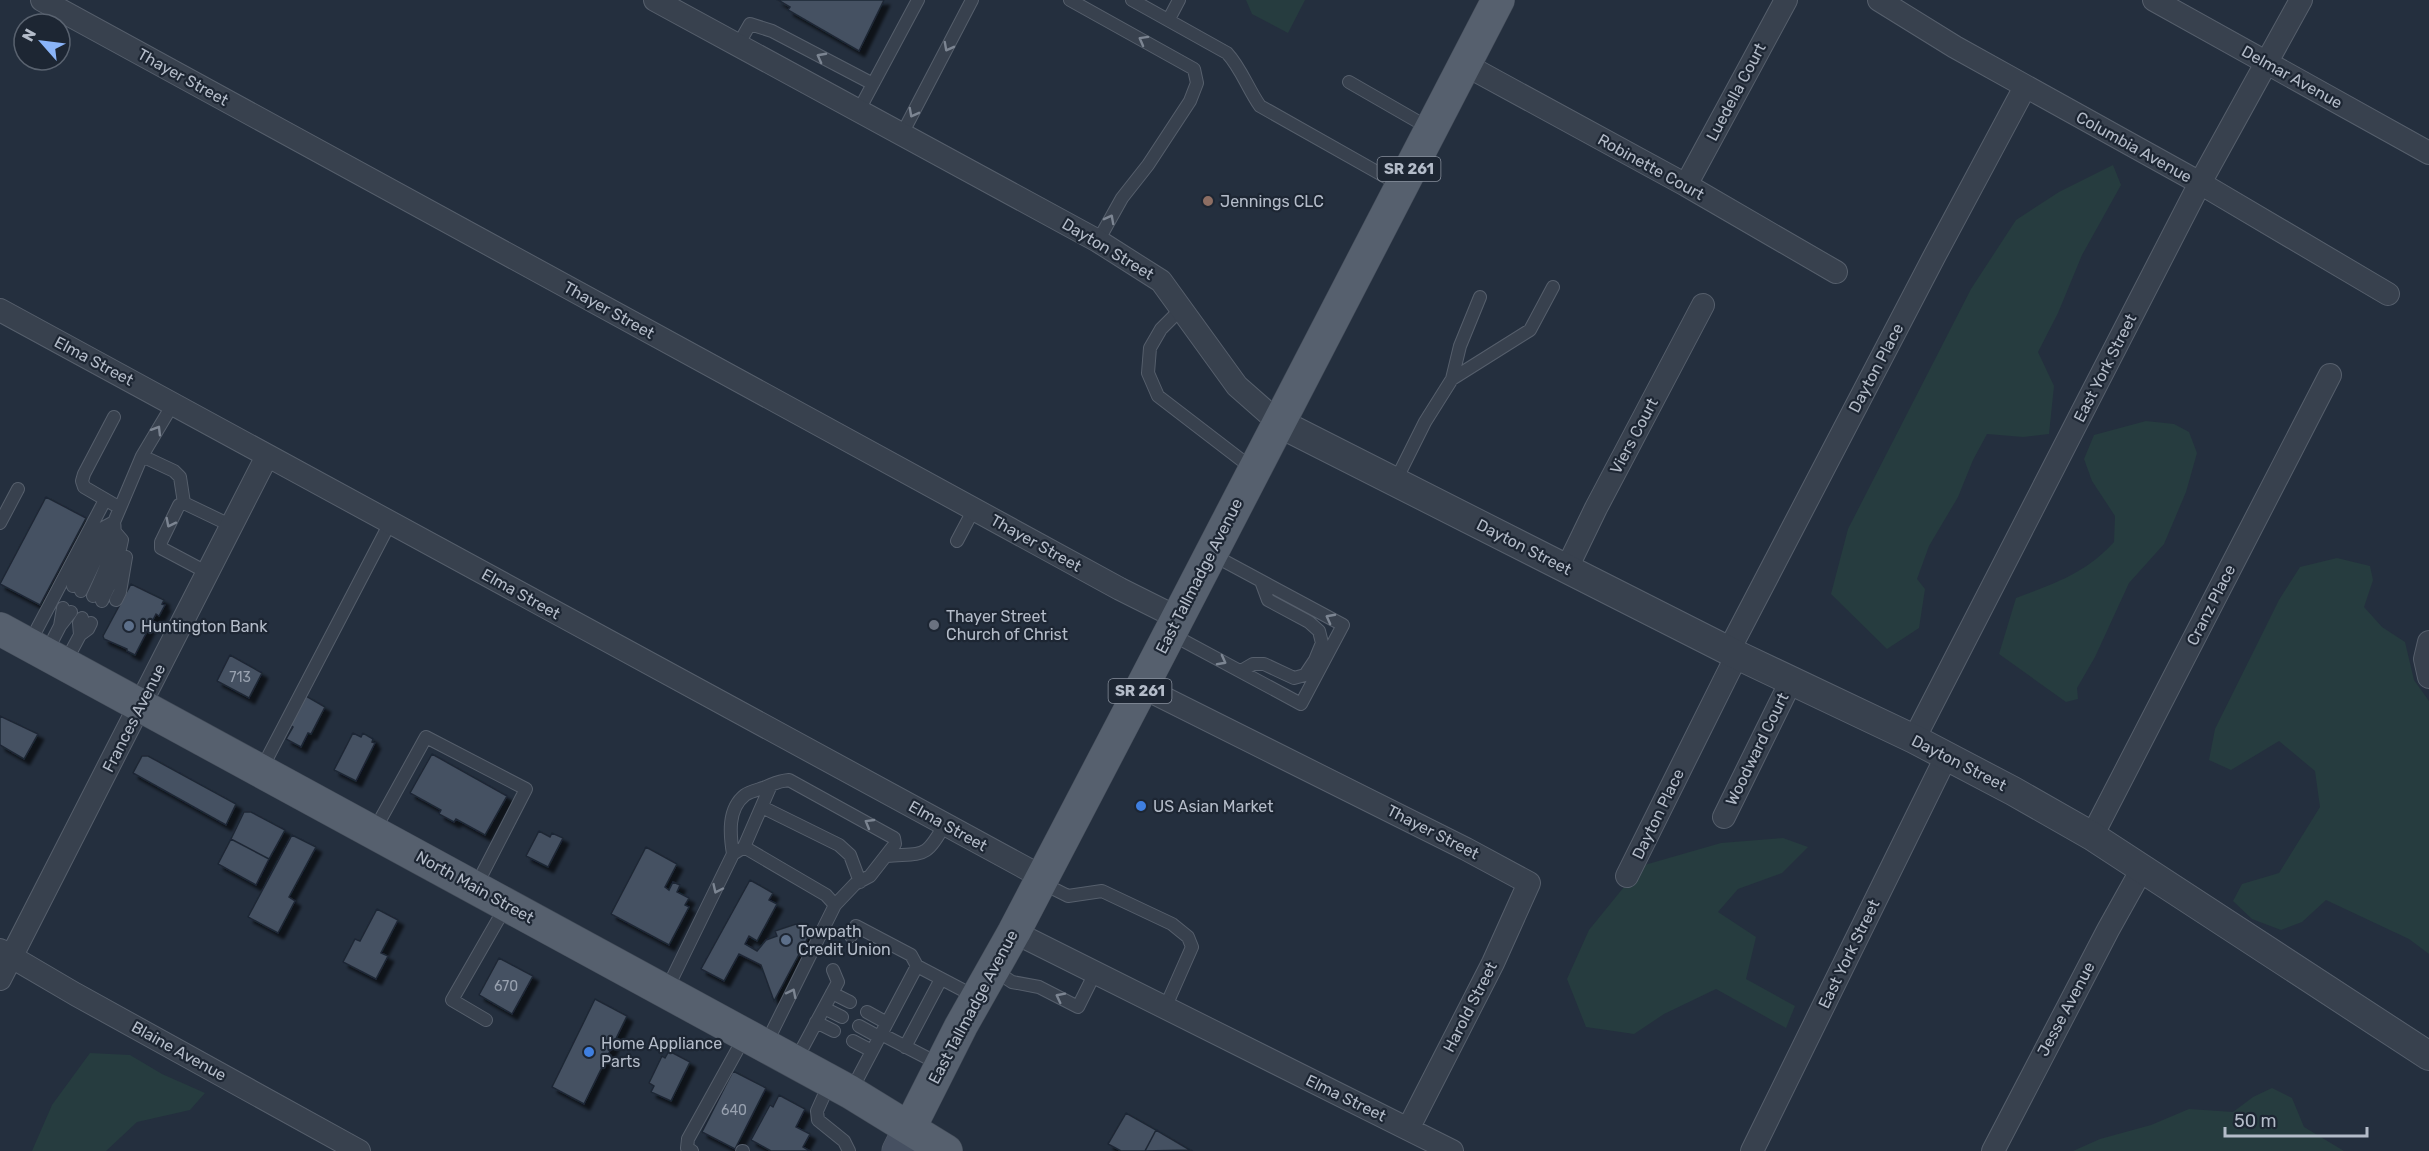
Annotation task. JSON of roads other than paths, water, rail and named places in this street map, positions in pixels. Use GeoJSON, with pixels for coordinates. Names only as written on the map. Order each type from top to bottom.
{"type":"FeatureCollection","features":[{"type":"Feature","properties":{"kind":"main road","name":"East Tallmadge Avenue"},"geometry":{"type":"LineString","coordinates":[[904,1139],[1174,626],[1498,0]]}},
{"type":"Feature","properties":{"kind":"main road","name":"North Main Street"},"geometry":{"type":"LineString","coordinates":[[0,629],[50,647],[140,704],[840,1087],[904,1139],[946,1151]]}},
{"type":"Feature","properties":{"kind":"street","name":"Thayer Street"},"geometry":{"type":"LineString","coordinates":[[42,0],[1120,589],[1174,626]]}},
{"type":"Feature","properties":{"kind":"street","name":"Dayton Street"},"geometry":{"type":"LineString","coordinates":[[655,0],[1098,241],[1161,281],[1237,386],[1279,423],[1791,681],[1914,739],[2013,791],[2092,836],[2429,1056]]}},
{"type":"Feature","properties":{"kind":"street","name":"Luedella Court"},"geometry":{"type":"LineString","coordinates":[[1686,185],[1786,0]]}},
{"type":"Feature","properties":{"kind":"street","name":"Columbia Avenue"},"geometry":{"type":"LineString","coordinates":[[1879,0],[2025,87],[2200,183],[2388,294]]}},
{"type":"Feature","properties":{"kind":"street","name":"Delmar Avenue"},"geometry":{"type":"LineString","coordinates":[[2154,0],[2429,153]]}},
{"type":"Feature","properties":{"kind":"street","name":"East York Street"},"geometry":{"type":"LineString","coordinates":[[1914,739],[2200,183],[2301,0]]}},
{"type":"Feature","properties":{"kind":"street","name":"Robinette Court"},"geometry":{"type":"LineString","coordinates":[[1464,64],[1686,185],[1836,272]]}},
{"type":"Feature","properties":{"kind":"street","name":"Dayton Place"},"geometry":{"type":"LineString","coordinates":[[1627,876],[1733,652],[1935,255],[2025,87]]}},
{"type":"Feature","properties":{"kind":"street","name":"Viers Court"},"geometry":{"type":"LineString","coordinates":[[1567,568],[1596,507],[1703,305]]}},
{"type":"Feature","properties":{"kind":"street","name":"Elma Street"},"geometry":{"type":"LineString","coordinates":[[0,310],[1041,879]]}},
{"type":"Feature","properties":{"kind":"street","name":"Cranz Place"},"geometry":{"type":"LineString","coordinates":[[2092,836],[2330,375]]}},
{"type":"Feature","properties":{"kind":"street","name":"Frances Avenue"},"geometry":{"type":"LineString","coordinates":[[0,979],[6,953],[140,704],[267,456]]}},
{"type":"Feature","properties":{"kind":"street"},"geometry":{"type":"LineString","coordinates":[[2429,642],[2425,659],[2429,677]]}},
{"type":"Feature","properties":{"kind":"street","name":"Woodward Court"},"geometry":{"type":"LineString","coordinates":[[1724,817],[1791,681]]}},
{"type":"Feature","properties":{"kind":"street","name":"Thayer Street"},"geometry":{"type":"LineString","coordinates":[[1142,687],[1455,843],[1529,883]]}},
{"type":"Feature","properties":{"kind":"street","name":"East York Street"},"geometry":{"type":"LineString","coordinates":[[1752,1151],[1946,757]]}},
{"type":"Feature","properties":{"kind":"street","name":"Jesse Avenue"},"geometry":{"type":"LineString","coordinates":[[1993,1151],[2142,869]]}},
{"type":"Feature","properties":{"kind":"street","name":"Harold Street"},"geometry":{"type":"LineString","coordinates":[[1408,1129],[1493,963],[1529,883]]}},
{"type":"Feature","properties":{"kind":"street","name":"Elma Street"},"geometry":{"type":"LineString","coordinates":[[1014,932],[1452,1151]]}},
{"type":"Feature","properties":{"kind":"street","name":"Blaine Avenue"},"geometry":{"type":"LineString","coordinates":[[6,953],[75,994],[359,1151]]}},
{"type":"Feature","properties":{"kind":"lane"},"geometry":{"type":"LineString","coordinates":[[859,110],[918,0]]}},
{"type":"Feature","properties":{"kind":"lane"},"geometry":{"type":"LineString","coordinates":[[902,134],[972,0]]}},
{"type":"Feature","properties":{"kind":"lane"},"geometry":{"type":"LineString","coordinates":[[1070,0],[1194,69],[1197,83],[1190,101],[1148,165],[1122,198],[1098,241]]}},
{"type":"Feature","properties":{"kind":"lane"},"geometry":{"type":"LineString","coordinates":[[1132,0],[1227,52],[1234,60],[1260,106],[1401,185]]}},
{"type":"Feature","properties":{"kind":"lane"},"geometry":{"type":"LineString","coordinates":[[1167,18],[1179,0]]}},
{"type":"Feature","properties":{"kind":"lane"},"geometry":{"type":"LineString","coordinates":[[738,45],[750,24],[772,31],[873,84]]}},
{"type":"Feature","properties":{"kind":"lane"},"geometry":{"type":"LineString","coordinates":[[1349,82],[1430,129]]}},
{"type":"Feature","properties":{"kind":"lane"},"geometry":{"type":"LineString","coordinates":[[1452,379],[1530,330],[1553,287]]}},
{"type":"Feature","properties":{"kind":"lane"},"geometry":{"type":"LineString","coordinates":[[1395,482],[1425,422],[1452,379],[1460,346],[1480,297]]}},
{"type":"Feature","properties":{"kind":"lane"},"geometry":{"type":"LineString","coordinates":[[1182,308],[1161,329],[1150,348],[1148,374],[1158,396],[1254,470]]}},
{"type":"Feature","properties":{"kind":"lane"},"geometry":{"type":"LineString","coordinates":[[116,600],[120,592],[128,546],[117,532],[101,529],[87,594],[102,577],[117,532],[120,508],[142,456],[173,404]]}},
{"type":"Feature","properties":{"kind":"lane"},"geometry":{"type":"LineString","coordinates":[[114,417],[82,481],[84,487],[120,508]]}},
{"type":"Feature","properties":{"kind":"lane"},"geometry":{"type":"LineString","coordinates":[[142,456],[174,471],[180,477],[184,503]]}},
{"type":"Feature","properties":{"kind":"lane"},"geometry":{"type":"LineString","coordinates":[[0,523],[18,489]]}},
{"type":"Feature","properties":{"kind":"lane"},"geometry":{"type":"LineString","coordinates":[[50,647],[105,500]]}},
{"type":"Feature","properties":{"kind":"lane"},"geometry":{"type":"LineString","coordinates":[[184,503],[232,526]]}},
{"type":"Feature","properties":{"kind":"lane"},"geometry":{"type":"LineString","coordinates":[[184,503],[179,505],[161,542],[161,549],[208,573]]}},
{"type":"Feature","properties":{"kind":"lane"},"geometry":{"type":"LineString","coordinates":[[957,540],[974,509]]}},
{"type":"Feature","properties":{"kind":"lane"},"geometry":{"type":"LineString","coordinates":[[261,771],[390,523]]}},
{"type":"Feature","properties":{"kind":"lane"},"geometry":{"type":"LineString","coordinates":[[1174,626],[1241,671],[1301,704],[1343,625],[1210,554]]}},
{"type":"Feature","properties":{"kind":"lane"},"geometry":{"type":"LineString","coordinates":[[1241,671],[1253,664],[1264,664],[1294,678],[1305,675],[1322,643],[1319,632],[1309,622],[1268,600],[1261,581]]}},
{"type":"Feature","properties":{"kind":"lane"},"geometry":{"type":"LineString","coordinates":[[50,647],[82,622],[50,647]]}},
{"type":"Feature","properties":{"kind":"lane"},"geometry":{"type":"LineString","coordinates":[[374,832],[426,737],[526,789],[476,887]]}},
{"type":"Feature","properties":{"kind":"lane"},"geometry":{"type":"LineString","coordinates":[[692,1151],[687,1148],[688,1139],[756,1040],[835,904],[870,876],[895,844],[894,838],[884,831],[789,780],[776,781],[745,795],[735,807],[731,822],[733,855]]}},
{"type":"Feature","properties":{"kind":"lane"},"geometry":{"type":"LineString","coordinates":[[666,991],[733,855],[744,847],[771,785]]}},
{"type":"Feature","properties":{"kind":"lane"},"geometry":{"type":"LineString","coordinates":[[762,807],[839,845],[850,855],[860,882]]}},
{"type":"Feature","properties":{"kind":"lane"},"geometry":{"type":"LineString","coordinates":[[887,856],[921,853],[929,850],[945,825]]}},
{"type":"Feature","properties":{"kind":"lane"},"geometry":{"type":"LineString","coordinates":[[744,847],[826,895],[835,904]]}},
{"type":"Feature","properties":{"kind":"lane"},"geometry":{"type":"LineString","coordinates":[[1041,879],[1068,896],[1102,891],[1172,924],[1188,937],[1192,947],[1165,1008]]}},
{"type":"Feature","properties":{"kind":"lane"},"geometry":{"type":"LineString","coordinates":[[486,1020],[452,1000],[507,904]]}},
{"type":"Feature","properties":{"kind":"lane"},"geometry":{"type":"LineString","coordinates":[[851,936],[856,926],[911,955],[917,966],[977,998]]}},
{"type":"Feature","properties":{"kind":"lane"},"geometry":{"type":"LineString","coordinates":[[849,1151],[844,1141],[818,1120],[817,1111],[872,1051],[917,966]]}},
{"type":"Feature","properties":{"kind":"lane"},"geometry":{"type":"LineString","coordinates":[[993,968],[1012,982],[1039,987],[1077,1007],[1095,973]]}},
{"type":"Feature","properties":{"kind":"lane"},"geometry":{"type":"LineString","coordinates":[[905,1047],[941,979]]}},
{"type":"Feature","properties":{"kind":"lane"},"geometry":{"type":"LineString","coordinates":[[795,1062],[824,1008],[834,982],[850,1002]]}},
{"type":"Feature","properties":{"kind":"lane"},"geometry":{"type":"LineString","coordinates":[[824,1008],[842,1017]]}},
{"type":"Feature","properties":{"kind":"lane"},"geometry":{"type":"LineString","coordinates":[[867,1012],[887,1023]]}},
{"type":"Feature","properties":{"kind":"lane"},"geometry":{"type":"LineString","coordinates":[[816,1022],[834,1031]]}},
{"type":"Feature","properties":{"kind":"lane"},"geometry":{"type":"LineString","coordinates":[[859,1026],[941,1065]]}},
{"type":"Feature","properties":{"kind":"lane"},"geometry":{"type":"LineString","coordinates":[[853,1041],[872,1051]]}},
{"type":"Feature","properties":{"kind":"place","name":"Jennings CLC"},"geometry":{"type":"Point","coordinates":[1208,201]}},
{"type":"Feature","properties":{"kind":"place","name":"Thayer Street Church of Christ"},"geometry":{"type":"Point","coordinates":[934,625]}},
{"type":"Feature","properties":{"kind":"place","name":"Huntington Bank"},"geometry":{"type":"Point","coordinates":[129,626]}},
{"type":"Feature","properties":{"kind":"place","name":"US Asian Market"},"geometry":{"type":"Point","coordinates":[1141,806]}},
{"type":"Feature","properties":{"kind":"place","name":"Towpath Credit Union"},"geometry":{"type":"Point","coordinates":[786,940]}},
{"type":"Feature","properties":{"kind":"place","name":"Home Appliance Parts"},"geometry":{"type":"Point","coordinates":[589,1052]}}]}
